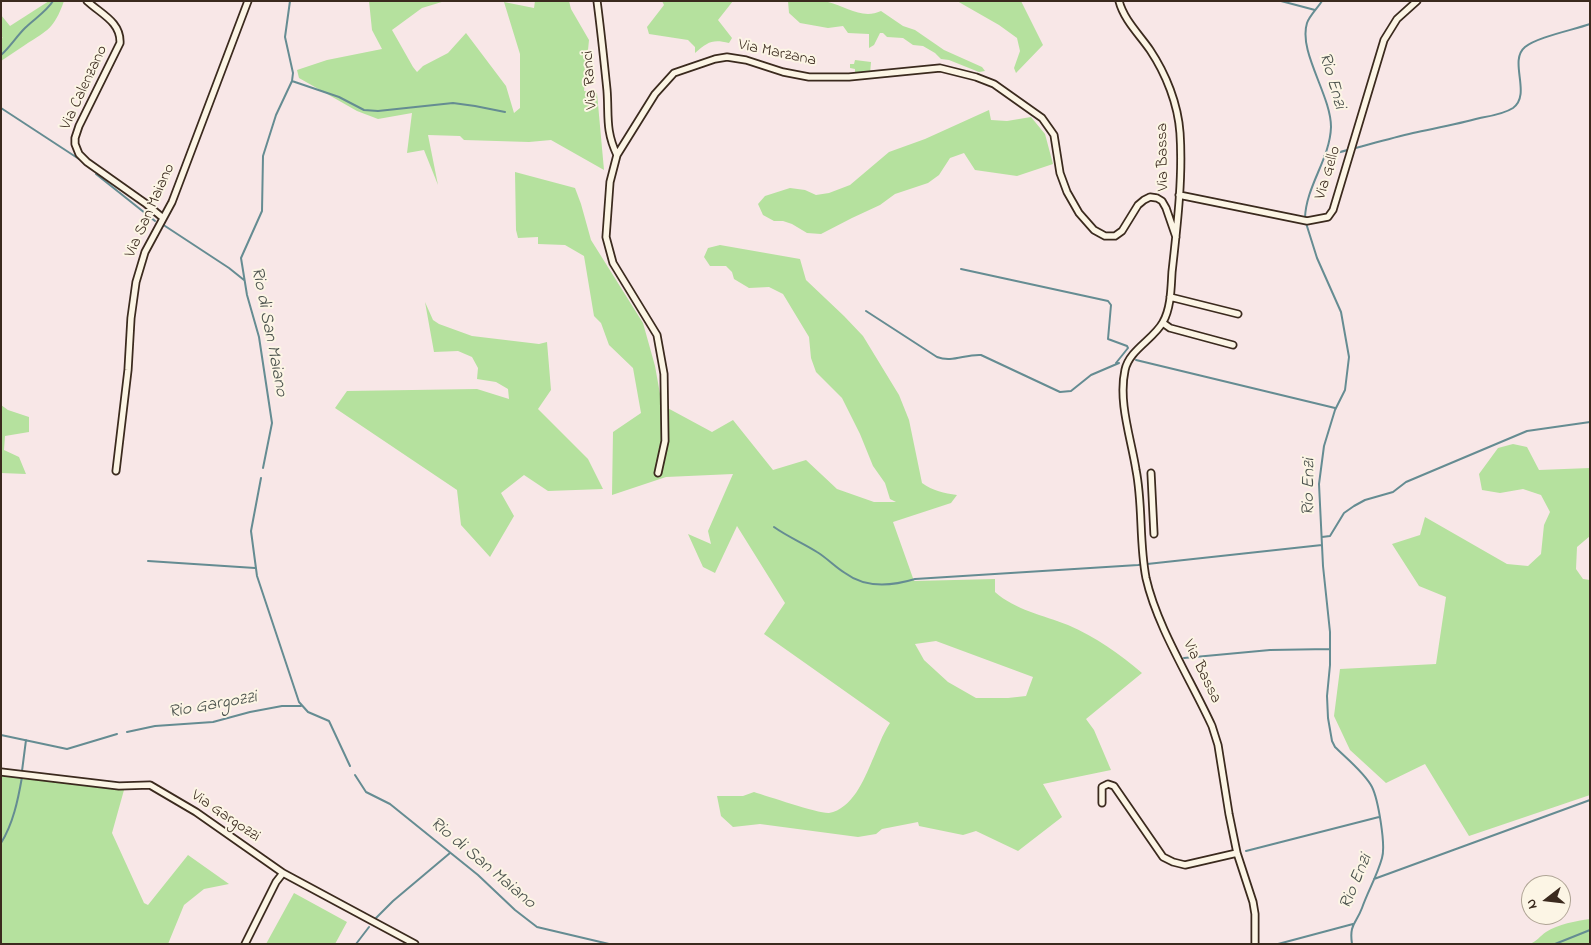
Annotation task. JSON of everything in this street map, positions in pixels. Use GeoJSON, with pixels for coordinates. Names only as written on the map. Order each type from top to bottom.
{"type":"FeatureCollection","features":[{"type":"Feature","properties":{"kind":"street","name":"Via Calenzano"},"geometry":{"type":"LineString","coordinates":[[87,1],[117,26],[120,34],[120,43],[79,126],[75,138],[76,148],[87,162],[163,218]]}},
{"type":"Feature","properties":{"kind":"street","name":"Via San Maiano"},"geometry":{"type":"LineString","coordinates":[[116,471],[136,282],[145,252],[172,202],[248,1]]}},
{"type":"Feature","properties":{"kind":"street","name":"Via Ranci"},"geometry":{"type":"LineString","coordinates":[[597,1],[604,56],[607,120],[612,146],[617,155]]}},
{"type":"Feature","properties":{"kind":"street","name":"Via Bassa"},"geometry":{"type":"LineString","coordinates":[[1119,1],[1125,15],[1161,68],[1177,114],[1180,133],[1179,195],[1170,297],[1162,323],[1129,360],[1124,372],[1123,390],[1137,472],[1144,565],[1158,616],[1212,726],[1218,745],[1237,853],[1253,902],[1255,944]]}},
{"type":"Feature","properties":{"kind":"street","name":"Via Gello"},"geometry":{"type":"LineString","coordinates":[[1179,195],[1304,220],[1328,217],[1333,210],[1384,40],[1397,20],[1417,1]]}},
{"type":"Feature","properties":{"kind":"street","name":"Via Marzana"},"geometry":{"type":"LineString","coordinates":[[658,473],[665,440],[664,374],[657,335],[613,263],[607,243],[610,182],[617,155],[654,94],[674,73],[714,59],[727,57],[746,60],[783,72],[809,77],[849,77],[940,68],[976,77],[994,84],[1042,118],[1054,135],[1060,173],[1067,192],[1079,213],[1094,230],[1105,236],[1115,236],[1122,232],[1138,205],[1150,197],[1162,201],[1176,237]]}},
{"type":"Feature","properties":{"kind":"street"},"geometry":{"type":"LineString","coordinates":[[1170,297],[1238,314]]}},
{"type":"Feature","properties":{"kind":"street"},"geometry":{"type":"LineString","coordinates":[[1162,323],[1170,328],[1233,345]]}},
{"type":"Feature","properties":{"kind":"street"},"geometry":{"type":"LineString","coordinates":[[1151,473],[1154,534]]}},
{"type":"Feature","properties":{"kind":"street"},"geometry":{"type":"LineString","coordinates":[[1140,504],[1152,504]]}},
{"type":"Feature","properties":{"kind":"street","name":"Via Gargozzi"},"geometry":{"type":"LineString","coordinates":[[1,772],[120,786],[150,785],[196,812],[282,873],[415,944]]}},
{"type":"Feature","properties":{"kind":"street"},"geometry":{"type":"LineString","coordinates":[[1102,803],[1102,787],[1108,784],[1114,786],[1163,857],[1173,862],[1185,865],[1237,853]]}},
{"type":"Feature","properties":{"kind":"street"},"geometry":{"type":"LineString","coordinates":[[245,944],[282,873]]}},
{"type":"Feature","properties":{"kind":"green space"},"geometry":{"type":"Polygon","coordinates":[[[49,1],[64,1],[57,18],[49,28],[1,61],[1,40],[3,37],[1,38],[1,15],[10,26],[49,1]]]}},
{"type":"Feature","properties":{"kind":"green space"},"geometry":{"type":"Polygon","coordinates":[[[369,1],[445,1],[422,8],[392,30],[413,67],[417,72],[423,66],[448,53],[466,33],[506,86],[514,113],[520,108],[520,54],[504,2],[534,8],[535,1],[569,1],[571,9],[589,40],[584,91],[597,93],[604,170],[551,140],[529,142],[464,140],[460,136],[428,135],[438,185],[424,150],[407,153],[412,113],[378,119],[357,111],[299,78],[297,70],[327,60],[382,49],[372,30],[369,1]]]}},
{"type":"Feature","properties":{"kind":"green space"},"geometry":{"type":"Polygon","coordinates":[[[662,1],[733,1],[718,20],[732,38],[729,43],[710,42],[695,53],[695,47],[688,40],[649,34],[647,27],[664,5],[662,1]]]}},
{"type":"Feature","properties":{"kind":"green space"},"geometry":{"type":"Polygon","coordinates":[[[788,1],[828,2],[867,14],[881,11],[903,26],[915,30],[944,50],[982,67],[985,71],[979,72],[949,60],[941,59],[923,46],[913,45],[903,38],[887,37],[883,33],[880,33],[874,45],[869,48],[869,34],[848,33],[843,26],[828,28],[800,23],[789,13],[788,1]]]}},
{"type":"Feature","properties":{"kind":"green space"},"geometry":{"type":"Polygon","coordinates":[[[957,1],[1021,1],[1043,45],[1016,73],[1014,68],[1020,51],[1017,38],[999,25],[957,1]]]}},
{"type":"Feature","properties":{"kind":"green space"},"geometry":{"type":"Polygon","coordinates":[[[855,60],[871,62],[870,74],[855,72],[855,69],[850,68],[850,64],[854,64],[855,60]]]}},
{"type":"Feature","properties":{"kind":"green space"},"geometry":{"type":"Polygon","coordinates":[[[989,110],[991,120],[1007,121],[1031,117],[1045,134],[1053,164],[1017,176],[975,170],[964,153],[950,158],[939,175],[928,183],[895,194],[880,205],[821,234],[807,233],[792,224],[774,221],[763,215],[758,204],[765,196],[790,188],[805,190],[816,195],[829,193],[850,185],[889,152],[925,139],[989,110]]]}},
{"type":"Feature","properties":{"kind":"green space"},"geometry":{"type":"Polygon","coordinates":[[[515,172],[575,188],[591,240],[643,323],[655,366],[662,405],[712,432],[733,420],[773,470],[806,460],[837,489],[874,502],[896,502],[890,499],[885,483],[873,466],[842,398],[816,372],[811,358],[809,337],[783,294],[769,287],[749,288],[734,279],[732,272],[726,266],[710,266],[704,257],[708,248],[720,245],[800,259],[806,280],[863,336],[899,395],[909,420],[922,483],[930,488],[957,495],[951,503],[893,522],[914,581],[995,579],[995,592],[1003,598],[1020,608],[1068,625],[1098,640],[1142,673],[1086,719],[1094,730],[1111,770],[1043,784],[1062,817],[1018,851],[976,831],[963,835],[919,826],[918,822],[882,829],[876,834],[858,837],[760,824],[733,827],[721,816],[717,796],[743,796],[754,792],[824,813],[829,813],[844,806],[851,800],[861,785],[890,723],[764,634],[785,603],[737,526],[715,573],[703,567],[688,534],[711,544],[708,531],[733,474],[666,477],[612,495],[613,432],[641,413],[633,368],[609,345],[601,323],[594,316],[584,256],[565,245],[538,244],[538,237],[518,238],[516,230],[515,172]],[[936,641],[915,644],[924,660],[948,682],[976,698],[1026,696],[1033,677],[936,641]]]}},
{"type":"Feature","properties":{"kind":"green space"},"geometry":{"type":"Polygon","coordinates":[[[425,302],[433,320],[472,336],[539,344],[547,342],[551,390],[538,409],[588,459],[603,489],[548,491],[524,475],[501,493],[514,516],[490,557],[461,525],[457,490],[335,408],[347,391],[477,389],[509,399],[508,389],[496,382],[477,379],[478,368],[472,357],[458,351],[434,352],[425,302]]]}},
{"type":"Feature","properties":{"kind":"green space"},"geometry":{"type":"Polygon","coordinates":[[[1,405],[8,410],[29,417],[29,432],[5,436],[4,450],[19,457],[26,474],[1,473],[1,405]]]}},
{"type":"Feature","properties":{"kind":"green space"},"geometry":{"type":"Polygon","coordinates":[[[1513,444],[1527,447],[1539,470],[1590,468],[1590,536],[1577,547],[1576,569],[1583,579],[1590,580],[1590,795],[1469,836],[1425,764],[1386,783],[1350,750],[1334,716],[1340,669],[1436,664],[1446,597],[1419,586],[1392,544],[1420,535],[1425,517],[1507,564],[1528,566],[1541,554],[1544,525],[1550,512],[1541,495],[1523,489],[1500,493],[1482,490],[1479,474],[1498,448],[1513,444]]]}},
{"type":"Feature","properties":{"kind":"green space"},"geometry":{"type":"Polygon","coordinates":[[[1,775],[124,790],[112,833],[144,903],[148,905],[188,855],[229,884],[204,889],[184,905],[168,944],[1,944],[1,775]]]}},
{"type":"Feature","properties":{"kind":"green space"},"geometry":{"type":"Polygon","coordinates":[[[294,893],[347,922],[335,944],[266,944],[294,893]]]}},
{"type":"Feature","properties":{"kind":"green space"},"geometry":{"type":"Polygon","coordinates":[[[1590,919],[1590,944],[1530,944],[1546,932],[1563,925],[1571,925],[1573,922],[1590,919]]]}},
{"type":"Feature","properties":{"kind":"waterway"},"geometry":{"type":"LineString","coordinates":[[1,55],[53,1]]}},
{"type":"Feature","properties":{"kind":"waterway","name":"Rio di San Maiano"},"geometry":{"type":"LineString","coordinates":[[263,468],[272,423],[259,337],[247,295],[241,258],[262,211],[263,156],[276,115],[292,81],[293,73],[285,37],[290,1]]}},
{"type":"Feature","properties":{"kind":"waterway"},"geometry":{"type":"LineString","coordinates":[[1281,1],[1315,10]]}},
{"type":"Feature","properties":{"kind":"waterway","name":"Rio Enzi"},"geometry":{"type":"LineString","coordinates":[[1305,218],[1309,195],[1327,150],[1331,127],[1330,115],[1311,60],[1305,34],[1308,20],[1322,1]]}},
{"type":"Feature","properties":{"kind":"waterway"},"geometry":{"type":"LineString","coordinates":[[1324,156],[1509,110],[1518,102],[1520,95],[1519,60],[1520,53],[1525,47],[1546,37],[1590,24]]}},
{"type":"Feature","properties":{"kind":"waterway"},"geometry":{"type":"LineString","coordinates":[[292,81],[339,97],[364,110],[378,111],[453,103],[505,112]]}},
{"type":"Feature","properties":{"kind":"waterway"},"geometry":{"type":"LineString","coordinates":[[1,108],[79,159]]}},
{"type":"Feature","properties":{"kind":"waterway"},"geometry":{"type":"LineString","coordinates":[[96,174],[155,221]]}},
{"type":"Feature","properties":{"kind":"waterway","name":"Rio Enzi"},"geometry":{"type":"LineString","coordinates":[[1306,223],[1317,258],[1341,312],[1349,357],[1345,390],[1335,410],[1324,446],[1319,484],[1323,566],[1330,632],[1330,665],[1327,696],[1328,718],[1332,741],[1335,747],[1360,771],[1372,787],[1379,811],[1383,843],[1380,865],[1352,928],[1352,944]]}},
{"type":"Feature","properties":{"kind":"waterway"},"geometry":{"type":"LineString","coordinates":[[162,224],[244,280]]}},
{"type":"Feature","properties":{"kind":"waterway"},"geometry":{"type":"LineString","coordinates":[[961,269],[1108,301],[1111,305],[1108,339],[1128,348],[1116,363]]}},
{"type":"Feature","properties":{"kind":"waterway"},"geometry":{"type":"LineString","coordinates":[[866,311],[937,357],[953,359],[981,355],[1060,392],[1071,391],[1091,375],[1119,363]]}},
{"type":"Feature","properties":{"kind":"waterway"},"geometry":{"type":"LineString","coordinates":[[1136,360],[1335,408]]}},
{"type":"Feature","properties":{"kind":"waterway"},"geometry":{"type":"LineString","coordinates":[[1322,537],[1330,536],[1344,513],[1354,506],[1365,500],[1393,492],[1406,482],[1527,431],[1590,422]]}},
{"type":"Feature","properties":{"kind":"waterway","name":"Rio di San Maiano"},"geometry":{"type":"LineString","coordinates":[[261,478],[251,531],[257,576],[299,702],[308,712],[329,721],[350,766]]}},
{"type":"Feature","properties":{"kind":"waterway"},"geometry":{"type":"LineString","coordinates":[[774,527],[817,552],[853,578],[879,584],[915,579],[1138,565],[1322,545]]}},
{"type":"Feature","properties":{"kind":"waterway"},"geometry":{"type":"LineString","coordinates":[[148,561],[255,568]]}},
{"type":"Feature","properties":{"kind":"waterway"},"geometry":{"type":"LineString","coordinates":[[1184,658],[1270,650],[1330,649]]}},
{"type":"Feature","properties":{"kind":"waterway","name":"Rio Gargozzi"},"geometry":{"type":"LineString","coordinates":[[127,732],[155,726],[213,722],[282,706],[301,706]]}},
{"type":"Feature","properties":{"kind":"waterway","name":"Rio Gargozzi"},"geometry":{"type":"LineString","coordinates":[[1,735],[67,749],[117,734]]}},
{"type":"Feature","properties":{"kind":"waterway"},"geometry":{"type":"LineString","coordinates":[[22,771],[26,740]]}},
{"type":"Feature","properties":{"kind":"waterway","name":"Rio di San Maiano"},"geometry":{"type":"LineString","coordinates":[[355,775],[366,792],[390,804],[478,875],[515,910],[537,927],[609,944]]}},
{"type":"Feature","properties":{"kind":"waterway"},"geometry":{"type":"LineString","coordinates":[[1,843],[12,820],[22,777]]}},
{"type":"Feature","properties":{"kind":"waterway"},"geometry":{"type":"LineString","coordinates":[[1374,879],[1590,800]]}},
{"type":"Feature","properties":{"kind":"waterway"},"geometry":{"type":"LineString","coordinates":[[1246,851],[1379,817]]}},
{"type":"Feature","properties":{"kind":"waterway"},"geometry":{"type":"LineString","coordinates":[[375,919],[393,901],[450,853]]}},
{"type":"Feature","properties":{"kind":"waterway"},"geometry":{"type":"LineString","coordinates":[[1278,944],[1353,924]]}},
{"type":"Feature","properties":{"kind":"waterway"},"geometry":{"type":"LineString","coordinates":[[356,944],[369,927]]}},
{"type":"Feature","properties":{"kind":"waterway"},"geometry":{"type":"LineString","coordinates":[[1555,944],[1590,930]]}}]}
